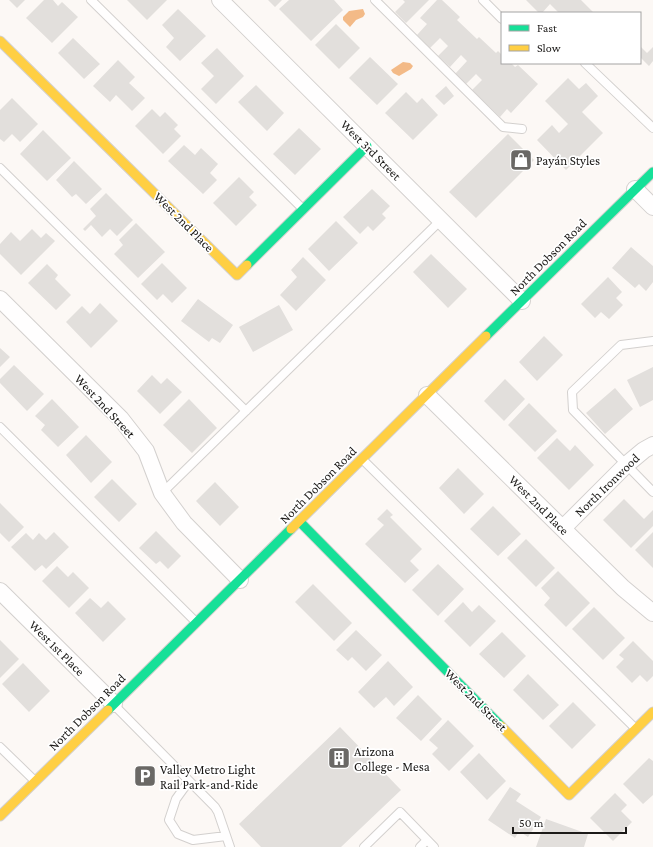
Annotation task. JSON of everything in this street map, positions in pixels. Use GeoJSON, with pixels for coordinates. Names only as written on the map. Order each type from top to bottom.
{"type":"FeatureCollection","features":[{"type":"Feature","properties":{"kind":"street","name":"West 3rd Street"},"geometry":{"type":"LineString","coordinates":[[220,0],[522,301]]}},
{"type":"Feature","properties":{"kind":"street","name":"West 2nd Place"},"geometry":{"type":"LineString","coordinates":[[0,41],[237,276],[367,146]]}},
{"type":"Feature","properties":{"kind":"street","name":"North Dobson Road"},"geometry":{"type":"LineString","coordinates":[[0,816],[653,172]]}},
{"type":"Feature","properties":{"kind":"street"},"geometry":{"type":"LineString","coordinates":[[635,189],[653,207]]}},
{"type":"Feature","properties":{"kind":"street","name":"West 2nd Street"},"geometry":{"type":"LineString","coordinates":[[0,299],[121,419],[146,451],[162,493],[184,523],[240,580]]}},
{"type":"Feature","properties":{"kind":"street","name":"West 2nd Place"},"geometry":{"type":"LineString","coordinates":[[427,394],[623,588],[653,613]]}},
{"type":"Feature","properties":{"kind":"street","name":"North Ironwood"},"geometry":{"type":"LineString","coordinates":[[563,528],[626,465],[644,450],[653,445]]}},
{"type":"Feature","properties":{"kind":"street","name":"West 2nd Street"},"geometry":{"type":"LineString","coordinates":[[299,521],[569,795],[653,712]]}},
{"type":"Feature","properties":{"kind":"street","name":"West 1st Place"},"geometry":{"type":"LineString","coordinates":[[0,591],[114,704]]}},
{"type":"Feature","properties":{"kind":"lane"},"geometry":{"type":"LineString","coordinates":[[91,0],[303,209]]}},
{"type":"Feature","properties":{"kind":"lane"},"geometry":{"type":"LineString","coordinates":[[375,0],[503,127],[522,129]]}},
{"type":"Feature","properties":{"kind":"lane"},"geometry":{"type":"LineString","coordinates":[[484,0],[501,18]]}},
{"type":"Feature","properties":{"kind":"lane"},"geometry":{"type":"LineString","coordinates":[[586,64],[653,128]]}},
{"type":"Feature","properties":{"kind":"lane"},"geometry":{"type":"LineString","coordinates":[[0,168],[246,411]]}},
{"type":"Feature","properties":{"kind":"lane"},"geometry":{"type":"LineString","coordinates":[[162,493],[441,220]]}},
{"type":"Feature","properties":{"kind":"lane"},"geometry":{"type":"LineString","coordinates":[[653,341],[621,345],[572,392],[573,410],[653,492]]}},
{"type":"Feature","properties":{"kind":"lane"},"geometry":{"type":"LineString","coordinates":[[0,427],[197,622]]}},
{"type":"Feature","properties":{"kind":"lane"},"geometry":{"type":"LineString","coordinates":[[362,459],[636,729]]}},
{"type":"Feature","properties":{"kind":"lane"},"geometry":{"type":"LineString","coordinates":[[114,704],[215,807],[230,847]]}},
{"type":"Feature","properties":{"kind":"lane"},"geometry":{"type":"LineString","coordinates":[[0,747],[35,782]]}},
{"type":"Feature","properties":{"kind":"lane"},"geometry":{"type":"LineString","coordinates":[[189,781],[176,799],[169,820],[178,834],[193,840],[226,836]]}},
{"type":"Feature","properties":{"kind":"lane"},"geometry":{"type":"LineString","coordinates":[[364,847],[400,812],[434,847]]}},
{"type":"Feature","properties":{"kind":"lane"},"geometry":{"type":"LineString","coordinates":[[420,847],[427,840]]}},
{"type":"Feature","properties":{"kind":"shaded area"},"geometry":{"type":"Polygon","coordinates":[[[363,9],[365,14],[363,17],[356,20],[350,27],[343,20],[343,17],[349,11],[363,9]]]}},
{"type":"Feature","properties":{"kind":"shaded area"},"geometry":{"type":"Polygon","coordinates":[[[403,62],[410,63],[413,66],[411,69],[399,76],[393,73],[391,70],[403,62]]]}},
{"type":"Feature","properties":{"kind":"building"},"geometry":{"type":"Polygon","coordinates":[[[9,0],[25,0],[17,8],[9,0]]]}},
{"type":"Feature","properties":{"kind":"building"},"geometry":{"type":"Polygon","coordinates":[[[44,0],[53,0],[58,6],[62,2],[78,17],[52,43],[26,18],[44,0]]]}},
{"type":"Feature","properties":{"kind":"building"},"geometry":{"type":"Polygon","coordinates":[[[127,0],[167,0],[147,20],[127,0]]]}},
{"type":"Feature","properties":{"kind":"building"},"geometry":{"type":"Polygon","coordinates":[[[268,0],[282,0],[275,7],[268,0]]]}},
{"type":"Feature","properties":{"kind":"building"},"geometry":{"type":"Polygon","coordinates":[[[289,0],[334,0],[343,10],[311,41],[279,9],[289,0]]]}},
{"type":"Feature","properties":{"kind":"building"},"geometry":{"type":"Polygon","coordinates":[[[403,0],[429,0],[406,23],[395,12],[405,2],[403,0]]]}},
{"type":"Feature","properties":{"kind":"building"},"geometry":{"type":"Polygon","coordinates":[[[437,0],[442,0],[460,17],[457,20],[477,39],[479,37],[496,53],[498,51],[501,54],[501,64],[512,64],[515,67],[518,65],[538,84],[511,113],[507,109],[500,117],[472,90],[482,80],[476,74],[466,84],[455,74],[467,61],[461,55],[450,67],[438,56],[448,46],[440,38],[430,48],[417,35],[427,24],[420,18],[437,0]]]}},
{"type":"Feature","properties":{"kind":"building"},"geometry":{"type":"Polygon","coordinates":[[[526,0],[581,0],[593,12],[558,12],[550,4],[543,12],[538,12],[526,0]]]}},
{"type":"Feature","properties":{"kind":"building"},"geometry":{"type":"Polygon","coordinates":[[[178,9],[206,36],[180,61],[166,47],[174,38],[162,25],[178,9]]]}},
{"type":"Feature","properties":{"kind":"building"},"geometry":{"type":"Polygon","coordinates":[[[336,24],[360,48],[339,69],[315,45],[336,24]]]}},
{"type":"Feature","properties":{"kind":"building"},"geometry":{"type":"Polygon","coordinates":[[[73,38],[100,64],[84,79],[58,53],[73,38]]]}},
{"type":"Feature","properties":{"kind":"building"},"geometry":{"type":"Polygon","coordinates":[[[641,47],[647,53],[653,47],[653,61],[649,66],[641,58],[641,47]]]}},
{"type":"Feature","properties":{"kind":"building"},"geometry":{"type":"Polygon","coordinates":[[[217,48],[244,76],[216,104],[201,89],[214,76],[201,63],[217,48]]]}},
{"type":"Feature","properties":{"kind":"building"},"geometry":{"type":"Polygon","coordinates":[[[370,57],[398,84],[377,105],[349,78],[370,57]]]}},
{"type":"Feature","properties":{"kind":"building"},"geometry":{"type":"Polygon","coordinates":[[[118,60],[135,77],[129,83],[145,98],[132,111],[116,95],[110,102],[93,86],[118,60]]]}},
{"type":"Feature","properties":{"kind":"building"},"geometry":{"type":"Polygon","coordinates":[[[568,78],[579,89],[586,83],[598,96],[582,112],[603,133],[566,170],[537,140],[552,125],[559,133],[568,124],[545,101],[568,78]]]}},
{"type":"Feature","properties":{"kind":"building"},"geometry":{"type":"Polygon","coordinates":[[[256,85],[284,113],[267,131],[238,102],[256,85]]]}},
{"type":"Feature","properties":{"kind":"building"},"geometry":{"type":"Polygon","coordinates":[[[446,86],[454,96],[444,105],[435,96],[446,86]]]}},
{"type":"Feature","properties":{"kind":"building"},"geometry":{"type":"Polygon","coordinates":[[[406,92],[417,103],[422,98],[438,115],[413,140],[385,113],[406,92]]]}},
{"type":"Feature","properties":{"kind":"building"},"geometry":{"type":"Polygon","coordinates":[[[12,98],[38,124],[20,142],[12,134],[4,142],[0,139],[0,110],[12,98]]]}},
{"type":"Feature","properties":{"kind":"building"},"geometry":{"type":"Polygon","coordinates":[[[152,109],[160,117],[165,112],[178,125],[174,129],[181,136],[163,154],[135,126],[152,109]]]}},
{"type":"Feature","properties":{"kind":"building"},"geometry":{"type":"Polygon","coordinates":[[[299,128],[321,149],[295,175],[273,154],[299,128]]]}},
{"type":"Feature","properties":{"kind":"building"},"geometry":{"type":"Polygon","coordinates":[[[43,130],[71,158],[47,181],[20,154],[43,130]]]}},
{"type":"Feature","properties":{"kind":"building"},"geometry":{"type":"Polygon","coordinates":[[[508,134],[534,160],[476,218],[449,192],[508,134]]]}},
{"type":"Feature","properties":{"kind":"building"},"geometry":{"type":"Polygon","coordinates":[[[184,145],[195,155],[201,148],[218,164],[210,173],[217,180],[203,194],[168,161],[184,145]]]}},
{"type":"Feature","properties":{"kind":"building"},"geometry":{"type":"Polygon","coordinates":[[[74,161],[102,189],[86,204],[76,194],[72,197],[56,180],[74,161]]]}},
{"type":"Feature","properties":{"kind":"building"},"geometry":{"type":"Polygon","coordinates":[[[239,177],[254,192],[249,197],[257,205],[236,226],[213,203],[239,177]]]}},
{"type":"Feature","properties":{"kind":"building"},"geometry":{"type":"Polygon","coordinates":[[[372,189],[390,206],[382,214],[386,218],[373,231],[368,226],[360,234],[343,217],[372,189]]]}},
{"type":"Feature","properties":{"kind":"building"},"geometry":{"type":"Polygon","coordinates":[[[106,193],[133,220],[117,236],[110,229],[102,237],[91,225],[85,231],[83,229],[96,216],[90,209],[106,193]]]}},
{"type":"Feature","properties":{"kind":"building"},"geometry":{"type":"Polygon","coordinates":[[[336,221],[358,243],[329,271],[308,249],[336,221]]]}},
{"type":"Feature","properties":{"kind":"building"},"geometry":{"type":"Polygon","coordinates":[[[136,223],[165,252],[138,278],[114,254],[123,245],[119,240],[136,223]]]}},
{"type":"Feature","properties":{"kind":"building"},"geometry":{"type":"Polygon","coordinates":[[[32,229],[41,238],[46,233],[55,241],[21,275],[0,254],[0,244],[11,232],[20,241],[32,229]]]}},
{"type":"Feature","properties":{"kind":"building"},"geometry":{"type":"Polygon","coordinates":[[[631,247],[653,266],[653,282],[646,291],[639,284],[635,288],[612,268],[631,247]]]}},
{"type":"Feature","properties":{"kind":"building"},"geometry":{"type":"Polygon","coordinates":[[[431,254],[467,289],[448,308],[413,272],[431,254]]]}},
{"type":"Feature","properties":{"kind":"building"},"geometry":{"type":"Polygon","coordinates":[[[303,257],[326,280],[296,311],[280,295],[297,277],[291,270],[303,257]]]}},
{"type":"Feature","properties":{"kind":"building"},"geometry":{"type":"Polygon","coordinates":[[[162,263],[187,288],[172,303],[163,294],[157,300],[141,284],[162,263]]]}},
{"type":"Feature","properties":{"kind":"building"},"geometry":{"type":"Polygon","coordinates":[[[47,264],[58,275],[55,279],[71,295],[56,310],[28,283],[47,264]]]}},
{"type":"Feature","properties":{"kind":"building"},"geometry":{"type":"Polygon","coordinates":[[[608,277],[622,292],[616,298],[623,305],[609,319],[601,312],[595,318],[581,304],[608,277]]]}},
{"type":"Feature","properties":{"kind":"building"},"geometry":{"type":"Polygon","coordinates":[[[198,299],[233,325],[220,343],[212,338],[209,342],[181,321],[198,299]]]}},
{"type":"Feature","properties":{"kind":"building"},"geometry":{"type":"Polygon","coordinates":[[[100,303],[118,321],[91,348],[66,322],[82,306],[90,314],[100,303]]]}},
{"type":"Feature","properties":{"kind":"building"},"geometry":{"type":"Polygon","coordinates":[[[279,305],[293,330],[253,352],[239,327],[279,305]]]}},
{"type":"Feature","properties":{"kind":"building"},"geometry":{"type":"Polygon","coordinates":[[[544,336],[563,355],[537,381],[519,362],[544,336]]]}},
{"type":"Feature","properties":{"kind":"building"},"geometry":{"type":"Polygon","coordinates":[[[0,348],[10,357],[0,367],[0,348]]]}},
{"type":"Feature","properties":{"kind":"building"},"geometry":{"type":"Polygon","coordinates":[[[14,365],[44,394],[27,411],[0,383],[0,379],[14,365]]]}},
{"type":"Feature","properties":{"kind":"building"},"geometry":{"type":"Polygon","coordinates":[[[653,367],[653,400],[640,407],[627,380],[653,367]]]}},
{"type":"Feature","properties":{"kind":"building"},"geometry":{"type":"Polygon","coordinates":[[[152,375],[161,384],[167,378],[182,392],[160,414],[137,391],[152,375]]]}},
{"type":"Feature","properties":{"kind":"building"},"geometry":{"type":"Polygon","coordinates":[[[505,379],[525,399],[504,421],[484,401],[505,379]]]}},
{"type":"Feature","properties":{"kind":"building"},"geometry":{"type":"Polygon","coordinates":[[[615,388],[633,409],[605,434],[586,413],[615,388]]]}},
{"type":"Feature","properties":{"kind":"building"},"geometry":{"type":"Polygon","coordinates":[[[52,399],[79,427],[58,447],[41,430],[45,425],[35,416],[52,399]]]}},
{"type":"Feature","properties":{"kind":"building"},"geometry":{"type":"Polygon","coordinates":[[[189,399],[217,428],[192,453],[163,425],[189,399]]]}},
{"type":"Feature","properties":{"kind":"building"},"geometry":{"type":"Polygon","coordinates":[[[529,403],[557,431],[535,452],[508,425],[529,403]]]}},
{"type":"Feature","properties":{"kind":"building"},"geometry":{"type":"Polygon","coordinates":[[[86,435],[112,462],[91,483],[66,455],[86,435]]]}},
{"type":"Feature","properties":{"kind":"building"},"geometry":{"type":"Polygon","coordinates":[[[557,438],[570,451],[575,445],[594,465],[569,490],[537,458],[557,438]]]}},
{"type":"Feature","properties":{"kind":"building"},"geometry":{"type":"Polygon","coordinates":[[[458,468],[484,494],[464,514],[439,488],[458,468]]]}},
{"type":"Feature","properties":{"kind":"building"},"geometry":{"type":"Polygon","coordinates":[[[112,479],[137,504],[119,522],[94,497],[112,479]]]}},
{"type":"Feature","properties":{"kind":"building"},"geometry":{"type":"Polygon","coordinates":[[[215,482],[239,507],[220,526],[196,501],[215,482]]]}},
{"type":"Feature","properties":{"kind":"building"},"geometry":{"type":"Polygon","coordinates":[[[624,499],[644,519],[653,510],[653,526],[631,548],[603,520],[624,499]]]}},
{"type":"Feature","properties":{"kind":"building"},"geometry":{"type":"Polygon","coordinates":[[[0,503],[24,527],[9,542],[0,533],[0,503]]]}},
{"type":"Feature","properties":{"kind":"building"},"geometry":{"type":"Polygon","coordinates":[[[493,506],[521,534],[498,556],[470,529],[493,506]]]}},
{"type":"Feature","properties":{"kind":"building"},"geometry":{"type":"Polygon","coordinates":[[[387,509],[393,515],[390,517],[422,549],[410,561],[419,570],[405,583],[365,544],[384,525],[377,519],[387,509]]]}},
{"type":"Feature","properties":{"kind":"building"},"geometry":{"type":"Polygon","coordinates":[[[156,531],[181,556],[168,569],[160,561],[156,564],[139,548],[156,531]]]}},
{"type":"Feature","properties":{"kind":"building"},"geometry":{"type":"Polygon","coordinates":[[[54,532],[69,547],[46,569],[42,565],[35,571],[11,547],[26,533],[33,540],[39,533],[46,540],[54,532]]]}},
{"type":"Feature","properties":{"kind":"building"},"geometry":{"type":"Polygon","coordinates":[[[653,532],[653,568],[635,550],[653,532]]]}},
{"type":"Feature","properties":{"kind":"building"},"geometry":{"type":"Polygon","coordinates":[[[526,539],[555,568],[536,587],[507,558],[526,539]]]}},
{"type":"Feature","properties":{"kind":"building"},"geometry":{"type":"Polygon","coordinates":[[[438,564],[464,589],[438,616],[412,590],[438,564]]]}},
{"type":"Feature","properties":{"kind":"building"},"geometry":{"type":"Polygon","coordinates":[[[57,566],[68,577],[73,572],[89,588],[69,608],[42,581],[57,566]]]}},
{"type":"Feature","properties":{"kind":"building"},"geometry":{"type":"Polygon","coordinates":[[[558,571],[590,603],[566,627],[544,605],[550,598],[541,588],[558,571]]]}},
{"type":"Feature","properties":{"kind":"building"},"geometry":{"type":"Polygon","coordinates":[[[313,584],[352,623],[334,641],[295,602],[313,584]]]}},
{"type":"Feature","properties":{"kind":"building"},"geometry":{"type":"Polygon","coordinates":[[[90,598],[101,608],[108,601],[126,619],[103,642],[75,613],[90,598]]]}},
{"type":"Feature","properties":{"kind":"building"},"geometry":{"type":"Polygon","coordinates":[[[463,602],[472,612],[479,605],[496,621],[470,647],[444,621],[463,602]]]}},
{"type":"Feature","properties":{"kind":"building"},"geometry":{"type":"Polygon","coordinates":[[[594,607],[625,638],[603,660],[572,629],[594,607]]]}},
{"type":"Feature","properties":{"kind":"building"},"geometry":{"type":"Polygon","coordinates":[[[356,630],[382,655],[366,671],[352,657],[348,661],[336,650],[356,630]]]}},
{"type":"Feature","properties":{"kind":"building"},"geometry":{"type":"Polygon","coordinates":[[[502,632],[526,656],[504,678],[479,654],[502,632]]]}},
{"type":"Feature","properties":{"kind":"building"},"geometry":{"type":"Polygon","coordinates":[[[0,640],[19,659],[0,678],[0,640]]]}},
{"type":"Feature","properties":{"kind":"building"},"geometry":{"type":"Polygon","coordinates":[[[633,641],[653,661],[653,676],[647,682],[640,675],[632,683],[616,667],[624,659],[619,655],[633,641]]]}},
{"type":"Feature","properties":{"kind":"building"},"geometry":{"type":"Polygon","coordinates":[[[388,661],[413,687],[394,706],[386,697],[374,708],[358,692],[388,661]]]}},
{"type":"Feature","properties":{"kind":"building"},"geometry":{"type":"Polygon","coordinates":[[[23,663],[50,691],[29,712],[2,684],[23,663]]]}},
{"type":"Feature","properties":{"kind":"building"},"geometry":{"type":"Polygon","coordinates":[[[528,674],[559,705],[543,720],[513,690],[528,674]]]}},
{"type":"Feature","properties":{"kind":"building"},"geometry":{"type":"Polygon","coordinates":[[[418,695],[442,719],[421,741],[396,718],[418,695]]]}},
{"type":"Feature","properties":{"kind":"building"},"geometry":{"type":"Polygon","coordinates":[[[573,702],[596,725],[572,749],[549,726],[573,702]]]}},
{"type":"Feature","properties":{"kind":"building"},"geometry":{"type":"Polygon","coordinates":[[[448,720],[474,746],[449,771],[432,754],[438,748],[429,740],[448,720]]]}},
{"type":"Feature","properties":{"kind":"building","name":"Arizona College - Mesa"},"geometry":{"type":"Polygon","coordinates":[[[340,727],[401,790],[341,847],[261,847],[239,824],[340,727]]]}},
{"type":"Feature","properties":{"kind":"building"},"geometry":{"type":"Polygon","coordinates":[[[479,753],[506,781],[487,800],[460,772],[479,753]]]}},
{"type":"Feature","properties":{"kind":"building"},"geometry":{"type":"Polygon","coordinates":[[[649,758],[653,761],[653,795],[643,804],[623,784],[649,758]]]}},
{"type":"Feature","properties":{"kind":"building"},"geometry":{"type":"Polygon","coordinates":[[[510,787],[521,794],[516,801],[541,817],[528,837],[519,831],[515,838],[488,820],[510,787]]]}},
{"type":"Feature","properties":{"kind":"building"},"geometry":{"type":"Polygon","coordinates":[[[615,793],[627,805],[621,811],[632,822],[613,841],[590,818],[615,793]]]}},
{"type":"Feature","properties":{"kind":"building"},"geometry":{"type":"Polygon","coordinates":[[[546,819],[588,834],[584,847],[536,847],[546,819]]]}},
{"type":"Feature","properties":{"kind":"traffic: fast"},"geometry":{"type":"LineString","coordinates":[[247,265],[367,146]]}},
{"type":"Feature","properties":{"kind":"traffic: fast"},"geometry":{"type":"LineString","coordinates":[[486,336],[653,172]]}},
{"type":"Feature","properties":{"kind":"traffic: fast"},"geometry":{"type":"LineString","coordinates":[[299,521],[501,726]]}},
{"type":"Feature","properties":{"kind":"traffic: fast"},"geometry":{"type":"LineString","coordinates":[[108,710],[291,529]]}},
{"type":"Feature","properties":{"kind":"traffic: slow"},"geometry":{"type":"LineString","coordinates":[[0,41],[237,275],[247,265]]}},
{"type":"Feature","properties":{"kind":"traffic: slow"},"geometry":{"type":"LineString","coordinates":[[291,529],[486,336]]}},
{"type":"Feature","properties":{"kind":"traffic: slow"},"geometry":{"type":"LineString","coordinates":[[0,816],[108,710]]}},
{"type":"Feature","properties":{"kind":"traffic: slow"},"geometry":{"type":"LineString","coordinates":[[501,726],[569,795],[653,712]]}},
{"type":"Feature","properties":{"kind":"place","name":"Payán Styles"},"geometry":{"type":"Point","coordinates":[521,160]}},
{"type":"Feature","properties":{"kind":"place","name":"Arizona College - Mesa"},"geometry":{"type":"Point","coordinates":[339,758]}},
{"type":"Feature","properties":{"kind":"place","name":"Valley Metro Light Rail Park-and-Ride"},"geometry":{"type":"Point","coordinates":[145,776]}}]}
